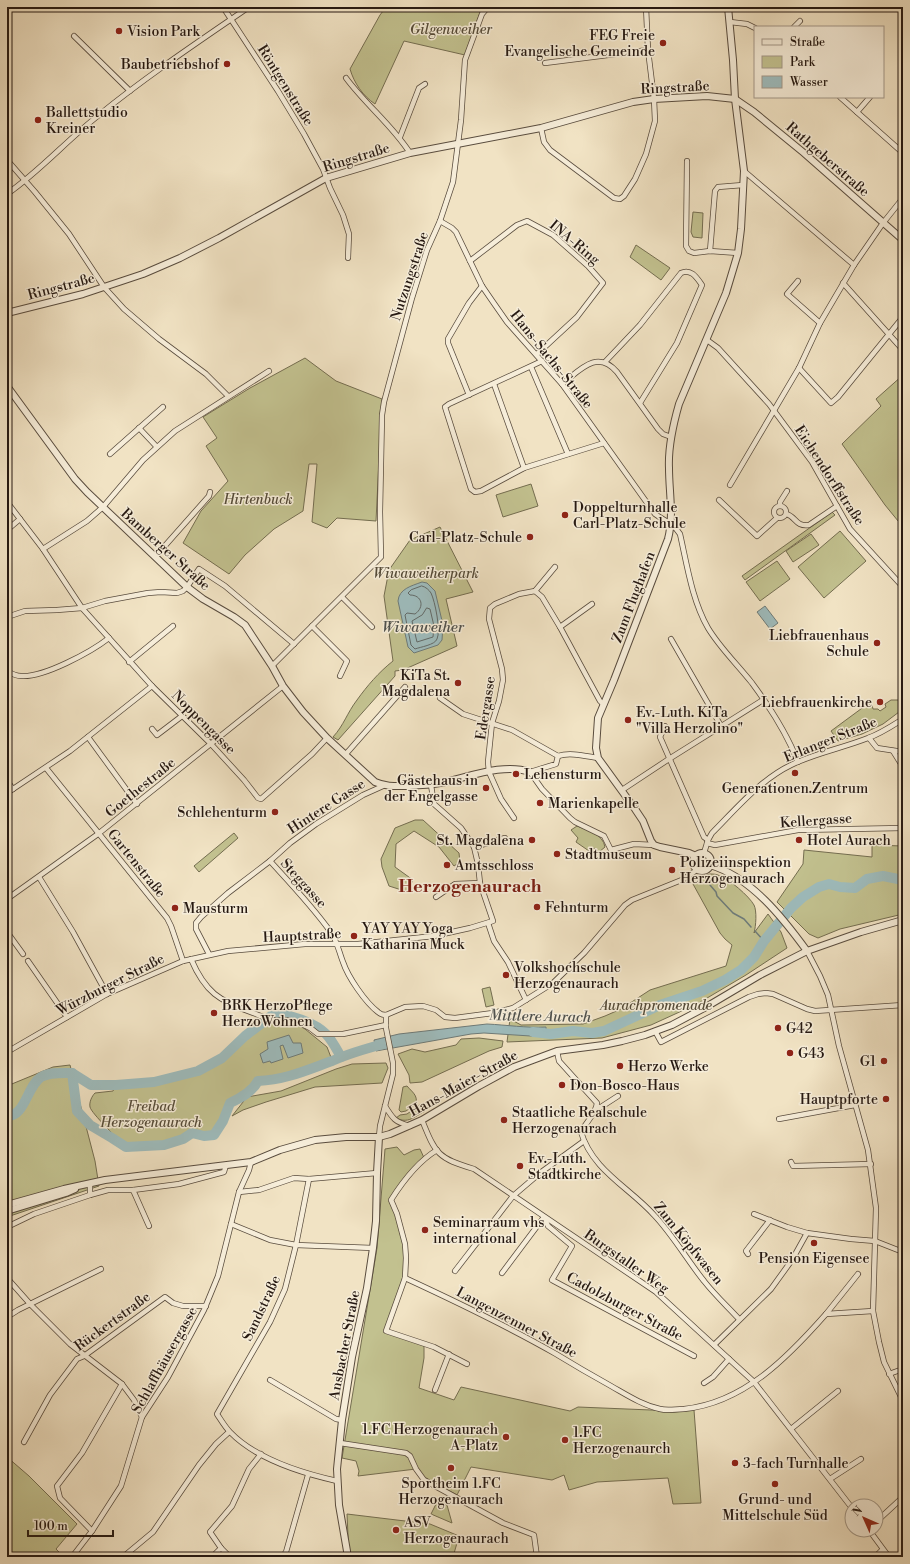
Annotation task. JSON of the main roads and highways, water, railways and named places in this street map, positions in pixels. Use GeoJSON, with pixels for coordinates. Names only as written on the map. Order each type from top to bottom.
{"type":"FeatureCollection","features":[{"type":"Feature","properties":{"kind":"water","name":"Wiwaweiher"},"geometry":{"type":"Polygon","coordinates":[[[422,582],[427,583],[435,591],[443,625],[442,640],[438,645],[414,653],[408,647],[398,601],[403,591],[422,582]]]}},
{"type":"Feature","properties":{"kind":"water"},"geometry":{"type":"Polygon","coordinates":[[[765,606],[778,623],[770,629],[757,612],[765,606]]]}},
{"type":"Feature","properties":{"kind":"water"},"geometry":{"type":"Polygon","coordinates":[[[487,1024],[546,1027],[546,1037],[484,1033],[471,1034],[376,1051],[374,1040],[399,1034],[487,1024]]]}},
{"type":"Feature","properties":{"kind":"water"},"geometry":{"type":"Polygon","coordinates":[[[289,1035],[293,1043],[301,1043],[303,1053],[288,1058],[283,1045],[280,1046],[283,1059],[271,1063],[270,1061],[263,1063],[260,1054],[268,1049],[267,1042],[289,1035]]]}},
{"type":"Feature","properties":{"kind":"waterway","name":"Mittlere Aurach"},"geometry":{"type":"LineString","coordinates":[[533,1032],[551,1034],[573,1031],[592,1033],[604,1031],[660,1005],[702,991],[725,980],[741,970],[754,957],[764,941],[791,908],[803,897],[819,887],[829,884],[840,887],[855,888],[867,879],[883,876],[903,880]]}},
{"type":"Feature","properties":{"kind":"waterway"},"geometry":{"type":"LineString","coordinates":[[710,885],[716,892],[717,896],[733,913],[744,919],[751,927]]}},
{"type":"Feature","properties":{"kind":"waterway"},"geometry":{"type":"LineString","coordinates":[[755,931],[764,941]]}},
{"type":"Feature","properties":{"kind":"waterway","name":"Mittlere Aurach"},"geometry":{"type":"LineString","coordinates":[[72,1073],[91,1085],[116,1085],[154,1082],[198,1071],[222,1058],[245,1036],[275,1013],[309,1022],[321,1029],[330,1039],[341,1057]]}},
{"type":"Feature","properties":{"kind":"waterway","name":"Mittlere Aurach"},"geometry":{"type":"LineString","coordinates":[[7,1116],[18,1112],[32,1087],[41,1077],[52,1074],[72,1073],[77,1111],[90,1125],[126,1147],[164,1145],[183,1139],[192,1133],[204,1136],[214,1135],[223,1121],[230,1103],[246,1094],[258,1081],[277,1079],[296,1074],[352,1053],[387,1043]]}},
{"type":"Feature","properties":{"kind":"place","name":"Vision Park"},"geometry":{"type":"Point","coordinates":[119,31]}},
{"type":"Feature","properties":{"kind":"place","name":"FEG Freie Evangelische Gemeinde"},"geometry":{"type":"Point","coordinates":[663,43]}},
{"type":"Feature","properties":{"kind":"place","name":"Baubetriebshof"},"geometry":{"type":"Point","coordinates":[227,64]}},
{"type":"Feature","properties":{"kind":"place","name":"Ballettstudio Kreiner"},"geometry":{"type":"Point","coordinates":[38,120]}},
{"type":"Feature","properties":{"kind":"place","name":"Doppelturnhalle Carl-Platz-Schule"},"geometry":{"type":"Point","coordinates":[565,515]}},
{"type":"Feature","properties":{"kind":"place","name":"Carl-Platz-Schule"},"geometry":{"type":"Point","coordinates":[530,537]}},
{"type":"Feature","properties":{"kind":"place","name":"Liebfrauenhaus Schule"},"geometry":{"type":"Point","coordinates":[877,643]}},
{"type":"Feature","properties":{"kind":"place","name":"KiTa St. Magdalena"},"geometry":{"type":"Point","coordinates":[458,683]}},
{"type":"Feature","properties":{"kind":"place","name":"Liebfrauenkirche"},"geometry":{"type":"Point","coordinates":[880,702]}},
{"type":"Feature","properties":{"kind":"place","name":"Ev.-Luth. KiTa \"Villa Herzolino\""},"geometry":{"type":"Point","coordinates":[628,720]}},
{"type":"Feature","properties":{"kind":"place","name":"Generationen.Zentrum"},"geometry":{"type":"Point","coordinates":[795,773]}},
{"type":"Feature","properties":{"kind":"place","name":"Lehensturm"},"geometry":{"type":"Point","coordinates":[516,774]}},
{"type":"Feature","properties":{"kind":"place","name":"Gästehaus in der Engelgasse"},"geometry":{"type":"Point","coordinates":[486,788]}},
{"type":"Feature","properties":{"kind":"place","name":"Marienkapelle"},"geometry":{"type":"Point","coordinates":[540,803]}},
{"type":"Feature","properties":{"kind":"place","name":"Schlehenturm"},"geometry":{"type":"Point","coordinates":[275,812]}},
{"type":"Feature","properties":{"kind":"place","name":"St. Magdalena"},"geometry":{"type":"Point","coordinates":[532,840]}},
{"type":"Feature","properties":{"kind":"place","name":"Hotel Aurach"},"geometry":{"type":"Point","coordinates":[799,840]}},
{"type":"Feature","properties":{"kind":"place","name":"Stadtmuseum"},"geometry":{"type":"Point","coordinates":[557,854]}},
{"type":"Feature","properties":{"kind":"place","name":"Amtsschloss"},"geometry":{"type":"Point","coordinates":[447,865]}},
{"type":"Feature","properties":{"kind":"place","name":"Polizeiinspektion Herzogenaurach"},"geometry":{"type":"Point","coordinates":[672,870]}},
{"type":"Feature","properties":{"kind":"place","name":"Fehnturm"},"geometry":{"type":"Point","coordinates":[537,907]}},
{"type":"Feature","properties":{"kind":"place","name":"Mausturm"},"geometry":{"type":"Point","coordinates":[175,908]}},
{"type":"Feature","properties":{"kind":"place","name":"YAY YAY Yoga Katharina Muck"},"geometry":{"type":"Point","coordinates":[354,936]}},
{"type":"Feature","properties":{"kind":"place","name":"Volkshochschule Herzogenaurach"},"geometry":{"type":"Point","coordinates":[506,975]}},
{"type":"Feature","properties":{"kind":"place","name":"BRK HerzoPflege HerzoWohnen"},"geometry":{"type":"Point","coordinates":[214,1013]}},
{"type":"Feature","properties":{"kind":"place","name":"G42"},"geometry":{"type":"Point","coordinates":[778,1028]}},
{"type":"Feature","properties":{"kind":"place","name":"G43"},"geometry":{"type":"Point","coordinates":[790,1053]}},
{"type":"Feature","properties":{"kind":"place","name":"G1"},"geometry":{"type":"Point","coordinates":[884,1061]}},
{"type":"Feature","properties":{"kind":"place","name":"Herzo Werke"},"geometry":{"type":"Point","coordinates":[620,1066]}},
{"type":"Feature","properties":{"kind":"place","name":"Don-Bosco-Haus"},"geometry":{"type":"Point","coordinates":[562,1085]}},
{"type":"Feature","properties":{"kind":"place","name":"Hauptpforte"},"geometry":{"type":"Point","coordinates":[886,1099]}},
{"type":"Feature","properties":{"kind":"place","name":"Staatliche Realschule Herzogenaurach"},"geometry":{"type":"Point","coordinates":[504,1120]}},
{"type":"Feature","properties":{"kind":"place","name":"Ev.-Luth. Stadtkirche"},"geometry":{"type":"Point","coordinates":[520,1166]}},
{"type":"Feature","properties":{"kind":"place","name":"Seminarraum vhs international"},"geometry":{"type":"Point","coordinates":[425,1230]}},
{"type":"Feature","properties":{"kind":"place","name":"Pension Eigensee"},"geometry":{"type":"Point","coordinates":[814,1243]}},
{"type":"Feature","properties":{"kind":"place","name":"1.FC Herzogenaurach A-Platz"},"geometry":{"type":"Point","coordinates":[506,1437]}},
{"type":"Feature","properties":{"kind":"place","name":"1.FC Herzogenaurch"},"geometry":{"type":"Point","coordinates":[565,1440]}},
{"type":"Feature","properties":{"kind":"place","name":"3-fach Turnhalle"},"geometry":{"type":"Point","coordinates":[735,1463]}},
{"type":"Feature","properties":{"kind":"place","name":"Sportheim 1.FC Herzogenaurach"},"geometry":{"type":"Point","coordinates":[451,1468]}},
{"type":"Feature","properties":{"kind":"place","name":"Grund- und Mittelschule Süd"},"geometry":{"type":"Point","coordinates":[775,1484]}},
{"type":"Feature","properties":{"kind":"place","name":"ASV Herzogenaurach"},"geometry":{"type":"Point","coordinates":[396,1530]}},
{"type":"Feature","properties":{"kind":"district","name":"Herzogenaurach"},"geometry":{"type":"Point","coordinates":[470,886]}},
{"type":"Feature","properties":{"kind":"park label","name":"Gilgenweiher"},"geometry":{"type":"Point","coordinates":[451,29]}},
{"type":"Feature","properties":{"kind":"park label","name":"Hirtenbuck"},"geometry":{"type":"Point","coordinates":[258,499]}},
{"type":"Feature","properties":{"kind":"park label","name":"Wiwaweiherpark"},"geometry":{"type":"Point","coordinates":[426,573]}},
{"type":"Feature","properties":{"kind":"park label","name":"Aurachpromenade"},"geometry":{"type":"Point","coordinates":[656,1005]}},
{"type":"Feature","properties":{"kind":"park label","name":"Freibad Herzogenaurach"},"geometry":{"type":"Point","coordinates":[151,1114]}}]}
